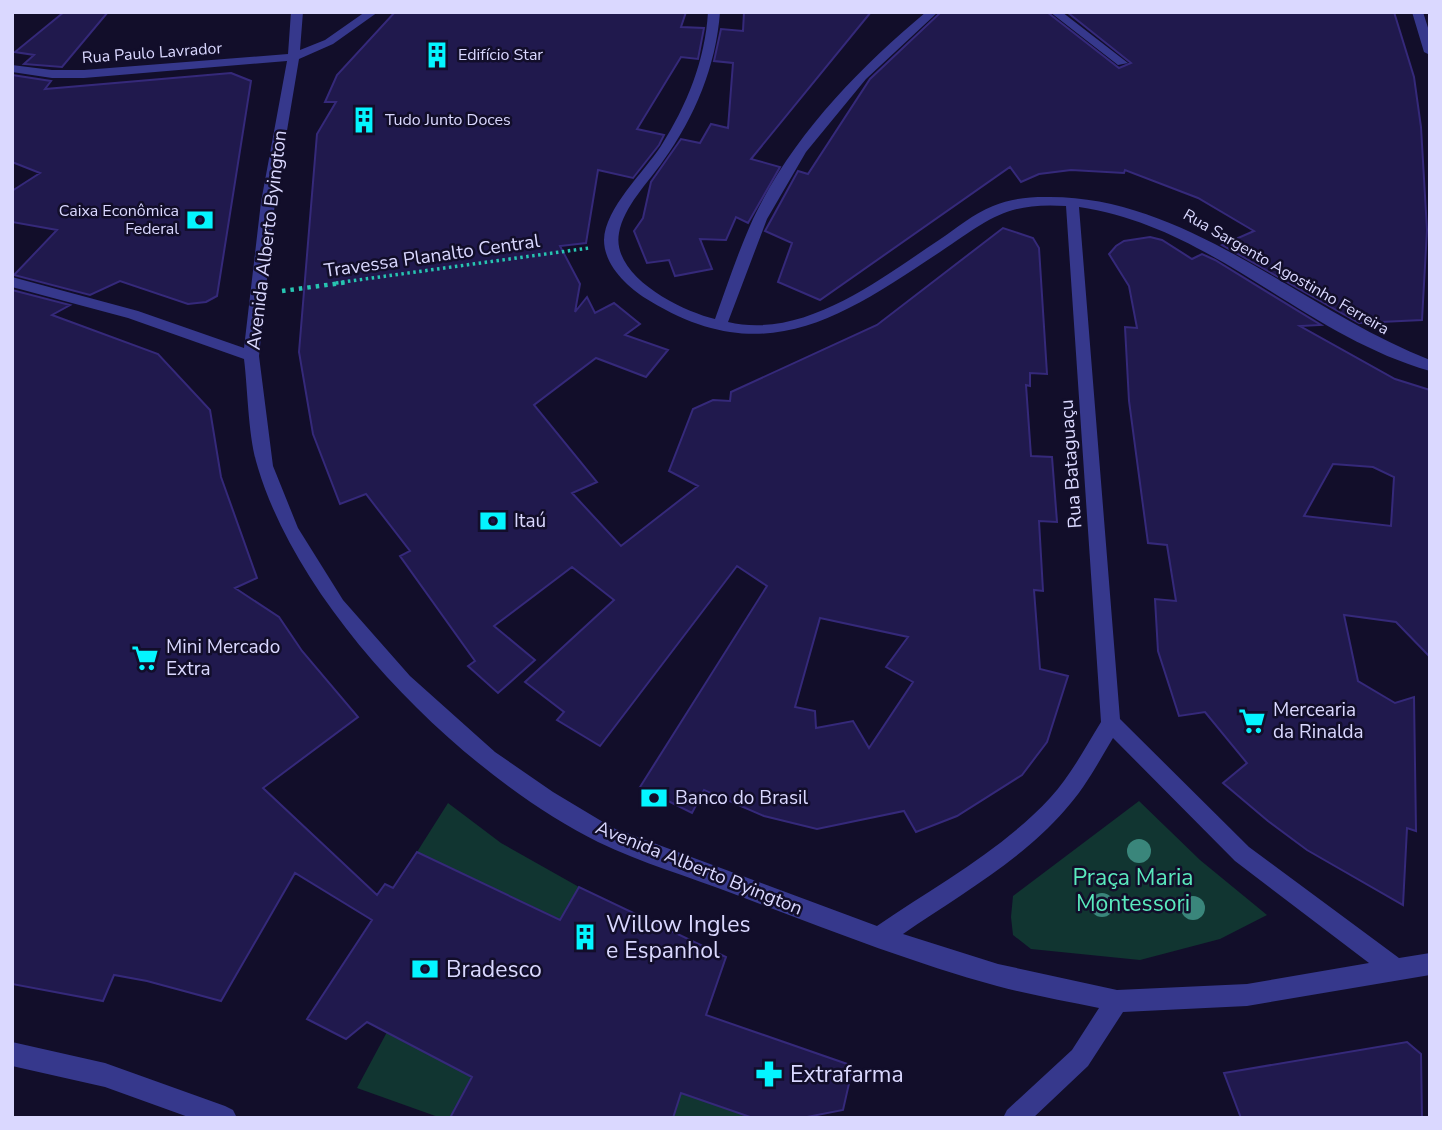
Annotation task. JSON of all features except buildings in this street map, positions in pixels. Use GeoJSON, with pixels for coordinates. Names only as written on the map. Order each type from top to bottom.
{"type":"FeatureCollection","features":[{"type":"Feature","properties":{"kind":"street","name":"Avenida Alberto Byington"},"geometry":{"type":"LineString","coordinates":[[297,12],[295,58],[268,202],[251,356],[265,466],[290,530],[337,605],[403,682],[488,758],[546,799],[606,835],[879,938],[998,975],[1117,1001]]}},
{"type":"Feature","properties":{"kind":"street"},"geometry":{"type":"LineString","coordinates":[[295,58],[329,42],[373,12]]}},
{"type":"Feature","properties":{"kind":"street"},"geometry":{"type":"LineString","coordinates":[[611,245],[611,231],[621,212],[663,152],[691,103],[708,57],[714,12]]}},
{"type":"Feature","properties":{"kind":"street"},"geometry":{"type":"LineString","coordinates":[[720,325],[766,206],[809,138],[867,69],[933,12]]}},
{"type":"Feature","properties":{"kind":"street"},"geometry":{"type":"LineString","coordinates":[[1055,12],[1122,63]]}},
{"type":"Feature","properties":{"kind":"street"},"geometry":{"type":"LineString","coordinates":[[1417,12],[1430,52]]}},
{"type":"Feature","properties":{"kind":"street","name":"Rua Paulo Lavrador"},"geometry":{"type":"LineString","coordinates":[[12,68],[52,74],[105,73],[295,58]]}},
{"type":"Feature","properties":{"kind":"street","name":"Rua Sargento Agostinho Ferreira"},"geometry":{"type":"LineString","coordinates":[[611,245],[619,265],[644,292],[675,311],[720,325],[759,331],[795,327],[848,306],[1003,206],[1040,201],[1072,202],[1163,222],[1211,246],[1351,331],[1430,366]]}},
{"type":"Feature","properties":{"kind":"street","name":"Rua Bataguaçu"},"geometry":{"type":"LineString","coordinates":[[1072,202],[1111,723]]}},
{"type":"Feature","properties":{"kind":"street"},"geometry":{"type":"LineString","coordinates":[[12,282],[126,311],[251,356]]}},
{"type":"Feature","properties":{"kind":"street"},"geometry":{"type":"LineString","coordinates":[[879,938],[998,855],[1048,814],[1078,778],[1111,723],[1242,854],[1396,970]]}},
{"type":"Feature","properties":{"kind":"street"},"geometry":{"type":"LineString","coordinates":[[1015,1118],[1080,1058],[1117,1001],[1247,995],[1396,970],[1429,970]]}},
{"type":"Feature","properties":{"kind":"street"},"geometry":{"type":"LineString","coordinates":[[12,1054],[105,1075],[225,1118]]}},
{"type":"Feature","properties":{"kind":"path","name":"Travessa Planalto Central"},"geometry":{"type":"LineString","coordinates":[[257,294],[611,245]]}},
{"type":"Feature","properties":{"kind":"green space","name":"Praça Maria Montessori"},"geometry":{"type":"Polygon","coordinates":[[[1139,801],[1200,860],[1267,915],[1220,939],[1140,960],[1031,949],[1013,935],[1013,896],[1139,801]]]}},
{"type":"Feature","properties":{"kind":"green space"},"geometry":{"type":"Polygon","coordinates":[[[448,803],[501,843],[579,887],[560,919],[417,852],[448,803]]]}},
{"type":"Feature","properties":{"kind":"green space"},"geometry":{"type":"Polygon","coordinates":[[[387,1032],[472,1077],[450,1118],[441,1118],[357,1088],[387,1032]]]}},
{"type":"Feature","properties":{"kind":"green space"},"geometry":{"type":"Polygon","coordinates":[[[681,1093],[753,1118],[673,1118],[681,1093]]]}},
{"type":"Feature","properties":{"kind":"place","name":"Edifício Star"},"geometry":{"type":"Point","coordinates":[437,55]}},
{"type":"Feature","properties":{"kind":"place","name":"Tudo Junto Doces"},"geometry":{"type":"Point","coordinates":[364,120]}},
{"type":"Feature","properties":{"kind":"place","name":"Caixa Econômica Federal"},"geometry":{"type":"Point","coordinates":[200,220]}},
{"type":"Feature","properties":{"kind":"place","name":"Itaú"},"geometry":{"type":"Point","coordinates":[493,521]}},
{"type":"Feature","properties":{"kind":"place","name":"Mini Mercado Extra"},"geometry":{"type":"Point","coordinates":[145,658]}},
{"type":"Feature","properties":{"kind":"place","name":"Mercearia da Rinalda"},"geometry":{"type":"Point","coordinates":[1252,721]}},
{"type":"Feature","properties":{"kind":"place","name":"Banco do Brasil"},"geometry":{"type":"Point","coordinates":[654,798]}},
{"type":"Feature","properties":{"kind":"place","name":"Willow Ingles e Espanhol"},"geometry":{"type":"Point","coordinates":[585,937]}},
{"type":"Feature","properties":{"kind":"place","name":"Bradesco"},"geometry":{"type":"Point","coordinates":[425,969]}},
{"type":"Feature","properties":{"kind":"place","name":"Extrafarma"},"geometry":{"type":"Point","coordinates":[769,1074]}}]}
